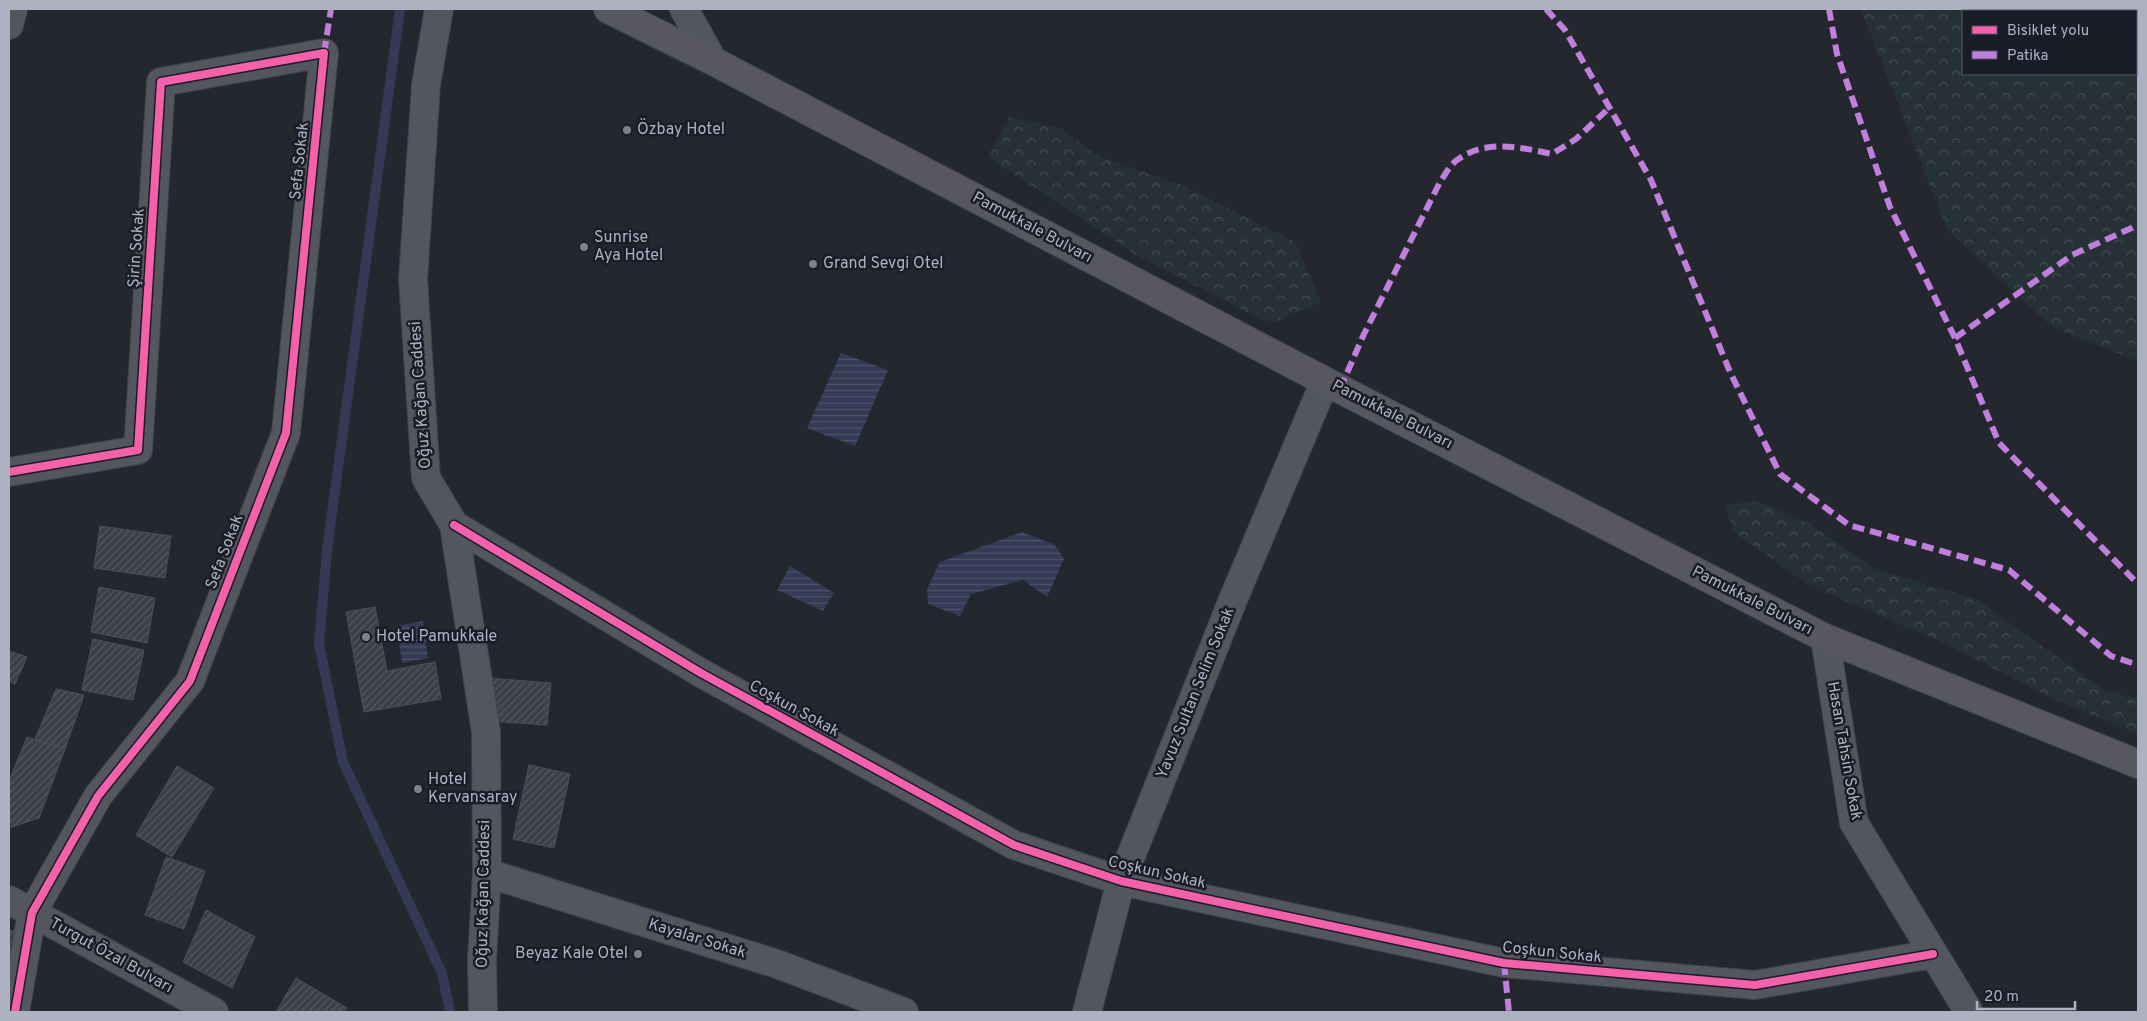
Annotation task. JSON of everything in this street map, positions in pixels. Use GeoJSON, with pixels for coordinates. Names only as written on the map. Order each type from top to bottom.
{"type":"FeatureCollection","features":[{"type":"Feature","properties":{"kind":"main road","name":"Pamukkale Bulvarı"},"geometry":{"type":"LineString","coordinates":[[608,9],[713,60],[1325,381],[1825,638],[2138,764]]}},
{"type":"Feature","properties":{"kind":"street"},"geometry":{"type":"LineString","coordinates":[[9,25],[14,9]]}},
{"type":"Feature","properties":{"kind":"street","name":"Oğuz Kağan Caddesi"},"geometry":{"type":"LineString","coordinates":[[439,9],[426,86],[413,279],[426,478],[454,525],[486,732],[487,873],[482,960],[483,1012]]}},
{"type":"Feature","properties":{"kind":"street"},"geometry":{"type":"LineString","coordinates":[[684,9],[713,60]]}},
{"type":"Feature","properties":{"kind":"street","name":"Şirin Sokak"},"geometry":{"type":"LineString","coordinates":[[9,472],[138,450],[161,82],[324,53]]}},
{"type":"Feature","properties":{"kind":"street","name":"Sefa Sokak"},"geometry":{"type":"LineString","coordinates":[[15,1012],[32,913],[98,796],[190,681],[286,432],[324,53]]}},
{"type":"Feature","properties":{"kind":"street","name":"Yavuz Sultan Selim Sokak"},"geometry":{"type":"LineString","coordinates":[[1087,1012],[1121,880],[1232,602],[1325,381]]}},
{"type":"Feature","properties":{"kind":"street","name":"Coşkun Sokak"},"geometry":{"type":"LineString","coordinates":[[454,525],[701,673],[1014,846],[1121,880],[1504,963],[1755,985],[1933,954]]}},
{"type":"Feature","properties":{"kind":"street","name":"Hasan Tahsin Sokak"},"geometry":{"type":"LineString","coordinates":[[1825,638],[1854,824],[1969,1012]]}},
{"type":"Feature","properties":{"kind":"street","name":"Kayalar Sokak"},"geometry":{"type":"LineString","coordinates":[[487,873],[777,964],[904,1012]]}},
{"type":"Feature","properties":{"kind":"street","name":"Turgut Özal Bulvarı"},"geometry":{"type":"LineString","coordinates":[[9,900],[214,1012]]}},
{"type":"Feature","properties":{"kind":"green space"},"geometry":{"type":"Polygon","coordinates":[[[1861,9],[2138,9],[2138,361],[2053,328],[1947,230],[1861,9]]]}},
{"type":"Feature","properties":{"kind":"green space"},"geometry":{"type":"Polygon","coordinates":[[[1009,117],[1060,128],[1100,157],[1182,185],[1295,242],[1321,302],[1270,324],[1136,255],[988,157],[1009,117]]]}},
{"type":"Feature","properties":{"kind":"green space"},"geometry":{"type":"Polygon","coordinates":[[[1756,501],[1810,524],[1875,569],[1976,599],[2104,690],[2138,699],[2138,734],[2062,703],[1939,641],[1807,584],[1734,532],[1725,505],[1756,501]]]}},
{"type":"Feature","properties":{"kind":"water"},"geometry":{"type":"Polygon","coordinates":[[[841,353],[888,370],[855,446],[807,428],[841,353]]]}},
{"type":"Feature","properties":{"kind":"water"},"geometry":{"type":"Polygon","coordinates":[[[1022,532],[1055,545],[1064,559],[1047,597],[1023,580],[971,594],[960,616],[928,604],[927,589],[940,562],[1022,532]]]}},
{"type":"Feature","properties":{"kind":"water"},"geometry":{"type":"Polygon","coordinates":[[[790,566],[834,593],[823,611],[777,590],[790,566]]]}},
{"type":"Feature","properties":{"kind":"water"},"geometry":{"type":"Polygon","coordinates":[[[423,621],[428,658],[402,663],[397,626],[423,621]]]}},
{"type":"Feature","properties":{"kind":"building"},"geometry":{"type":"Polygon","coordinates":[[[100,526],[171,536],[165,578],[94,568],[100,526]]]}},
{"type":"Feature","properties":{"kind":"building"},"geometry":{"type":"Polygon","coordinates":[[[99,587],[155,598],[147,643],[91,632],[99,587]]]}},
{"type":"Feature","properties":{"kind":"building","name":"Hotel Pamukkale"},"geometry":{"type":"Polygon","coordinates":[[[375,607],[387,671],[435,662],[441,699],[364,712],[346,612],[375,607]]]}},
{"type":"Feature","properties":{"kind":"building"},"geometry":{"type":"Polygon","coordinates":[[[93,639],[144,650],[133,700],[82,690],[93,639]]]}},
{"type":"Feature","properties":{"kind":"building"},"geometry":{"type":"Polygon","coordinates":[[[9,651],[27,657],[15,684],[9,681],[9,651]]]}},
{"type":"Feature","properties":{"kind":"building"},"geometry":{"type":"Polygon","coordinates":[[[488,678],[551,683],[547,725],[490,721],[488,678]]]}},
{"type":"Feature","properties":{"kind":"building"},"geometry":{"type":"Polygon","coordinates":[[[56,689],[84,695],[65,749],[35,739],[56,689]]]}},
{"type":"Feature","properties":{"kind":"building"},"geometry":{"type":"Polygon","coordinates":[[[27,737],[65,749],[39,818],[9,828],[9,781],[27,737]]]}},
{"type":"Feature","properties":{"kind":"building"},"geometry":{"type":"Polygon","coordinates":[[[529,765],[570,774],[554,848],[513,839],[529,765]]]}},
{"type":"Feature","properties":{"kind":"building"},"geometry":{"type":"Polygon","coordinates":[[[177,766],[214,788],[172,857],[136,835],[177,766]]]}},
{"type":"Feature","properties":{"kind":"building"},"geometry":{"type":"Polygon","coordinates":[[[166,857],[205,871],[184,929],[145,915],[166,857]]]}},
{"type":"Feature","properties":{"kind":"building"},"geometry":{"type":"Polygon","coordinates":[[[206,910],[255,937],[232,988],[183,962],[206,910]]]}},
{"type":"Feature","properties":{"kind":"building"},"geometry":{"type":"Polygon","coordinates":[[[9,930],[17,931],[9,978],[9,930]]]}},
{"type":"Feature","properties":{"kind":"building"},"geometry":{"type":"Polygon","coordinates":[[[296,978],[347,1008],[344,1012],[276,1012],[296,978]]]}},
{"type":"Feature","properties":{"kind":"waterway"},"geometry":{"type":"LineString","coordinates":[[400,9],[327,550],[319,644],[343,762],[442,973],[450,1012]]}},
{"type":"Feature","properties":{"kind":"marked path"},"geometry":{"type":"LineString","coordinates":[[324,53],[331,9]]}},
{"type":"Feature","properties":{"kind":"marked path"},"geometry":{"type":"LineString","coordinates":[[1546,9],[1565,30],[1651,180],[1730,372],[1780,474],[1849,525],[2009,570],[2111,656],[2138,665]]}},
{"type":"Feature","properties":{"kind":"marked path"},"geometry":{"type":"LineString","coordinates":[[1829,9],[1837,54],[1890,207],[1955,338],[1999,443],[2138,584]]}},
{"type":"Feature","properties":{"kind":"marked path"},"geometry":{"type":"LineString","coordinates":[[1340,389],[1364,334],[1440,182],[1452,165],[1468,153],[1491,147],[1515,147],[1552,154],[1576,139],[1609,108]]}},
{"type":"Feature","properties":{"kind":"marked path"},"geometry":{"type":"LineString","coordinates":[[1955,338],[2072,255],[2138,225]]}},
{"type":"Feature","properties":{"kind":"marked path"},"geometry":{"type":"LineString","coordinates":[[1504,963],[1509,1012]]}},
{"type":"Feature","properties":{"kind":"cycle path"},"geometry":{"type":"LineString","coordinates":[[9,472],[138,450],[161,82],[324,53],[286,433],[190,681],[98,796],[32,913],[15,1012]]}},
{"type":"Feature","properties":{"kind":"cycle path"},"geometry":{"type":"LineString","coordinates":[[454,525],[701,673],[1014,845],[1121,881],[1504,963],[1755,985],[1933,954]]}},
{"type":"Feature","properties":{"kind":"place","name":"Özbay Hotel"},"geometry":{"type":"Point","coordinates":[627,130]}},
{"type":"Feature","properties":{"kind":"place","name":"Sunrise Aya Hotel"},"geometry":{"type":"Point","coordinates":[584,247]}},
{"type":"Feature","properties":{"kind":"place","name":"Grand Sevgi Otel"},"geometry":{"type":"Point","coordinates":[813,264]}},
{"type":"Feature","properties":{"kind":"place","name":"Hotel Pamukkale"},"geometry":{"type":"Point","coordinates":[366,637]}},
{"type":"Feature","properties":{"kind":"place","name":"Hotel Kervansaray"},"geometry":{"type":"Point","coordinates":[418,789]}},
{"type":"Feature","properties":{"kind":"place","name":"Beyaz Kale Otel"},"geometry":{"type":"Point","coordinates":[638,954]}}]}
